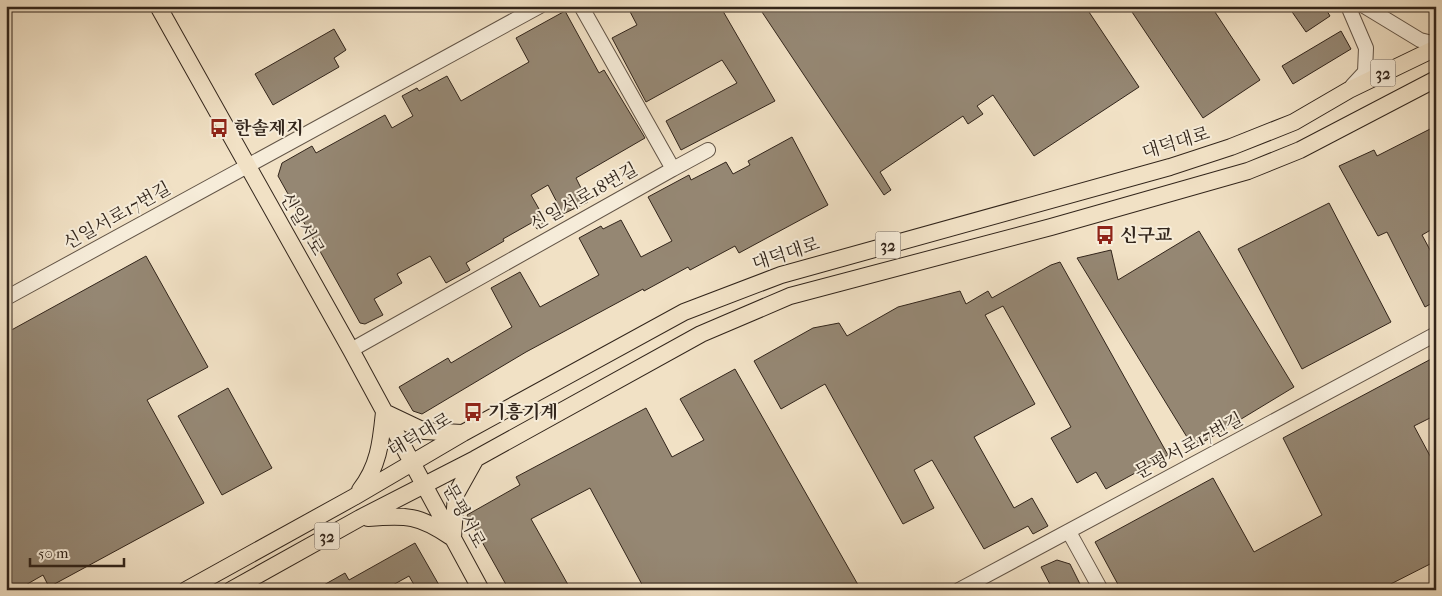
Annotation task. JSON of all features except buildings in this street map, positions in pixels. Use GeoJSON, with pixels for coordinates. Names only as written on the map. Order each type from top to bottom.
{"type":"FeatureCollection","features":[{"type":"Feature","properties":{"kind":"main road","name":"신일서로"},"geometry":{"type":"LineString","coordinates":[[158,6],[412,462]]}},
{"type":"Feature","properties":{"kind":"main road","name":"대덕대로"},"geometry":{"type":"LineString","coordinates":[[186,590],[354,497],[463,433],[684,312],[781,275],[1187,162],[1294,122],[1350,90],[1436,46]]}},
{"type":"Feature","properties":{"kind":"main road","name":"32"},"geometry":{"type":"LineString","coordinates":[[231,590],[360,518],[476,459],[702,334],[790,296],[1051,228],[1248,171],[1300,150],[1402,95],[1436,79]]}},
{"type":"Feature","properties":{"kind":"main road"},"geometry":{"type":"LineString","coordinates":[[354,497],[371,476],[379,456],[384,412],[424,431],[463,433]]}},
{"type":"Feature","properties":{"kind":"main road"},"geometry":{"type":"LineString","coordinates":[[360,518],[412,517],[429,522],[453,538],[456,494],[466,472],[476,459]]}},
{"type":"Feature","properties":{"kind":"main road","name":"문평서로"},"geometry":{"type":"LineString","coordinates":[[412,462],[481,590]]}},
{"type":"Feature","properties":{"kind":"street"},"geometry":{"type":"LineString","coordinates":[[246,166],[540,6]]}},
{"type":"Feature","properties":{"kind":"street"},"geometry":{"type":"LineString","coordinates":[[581,6],[673,169]]}},
{"type":"Feature","properties":{"kind":"street"},"geometry":{"type":"LineString","coordinates":[[1376,6],[1389,21]]}},
{"type":"Feature","properties":{"kind":"street"},"geometry":{"type":"LineString","coordinates":[[1354,8],[1389,21],[1420,40],[1436,46]]}},
{"type":"Feature","properties":{"kind":"street"},"geometry":{"type":"LineString","coordinates":[[1350,90],[1365,72],[1366,48],[1354,8]]}},
{"type":"Feature","properties":{"kind":"street"},"geometry":{"type":"LineString","coordinates":[[1402,95],[1436,87]]}},
{"type":"Feature","properties":{"kind":"street","name":"신일서로18번길"},"geometry":{"type":"LineString","coordinates":[[351,350],[708,150]]}},
{"type":"Feature","properties":{"kind":"street","name":"신일서로17번길"},"geometry":{"type":"LineString","coordinates":[[6,298],[246,166]]}},
{"type":"Feature","properties":{"kind":"street","name":"문평서로17번길"},"geometry":{"type":"LineString","coordinates":[[959,590],[1436,334]]}},
{"type":"Feature","properties":{"kind":"street"},"geometry":{"type":"LineString","coordinates":[[1069,532],[1101,590]]}},
{"type":"Feature","properties":{"kind":"place","name":"한솔제지"},"geometry":{"type":"Point","coordinates":[219,128]}},
{"type":"Feature","properties":{"kind":"place","name":"신구교"},"geometry":{"type":"Point","coordinates":[1105,235]}},
{"type":"Feature","properties":{"kind":"place","name":"기흥기계"},"geometry":{"type":"Point","coordinates":[473,412]}}]}
